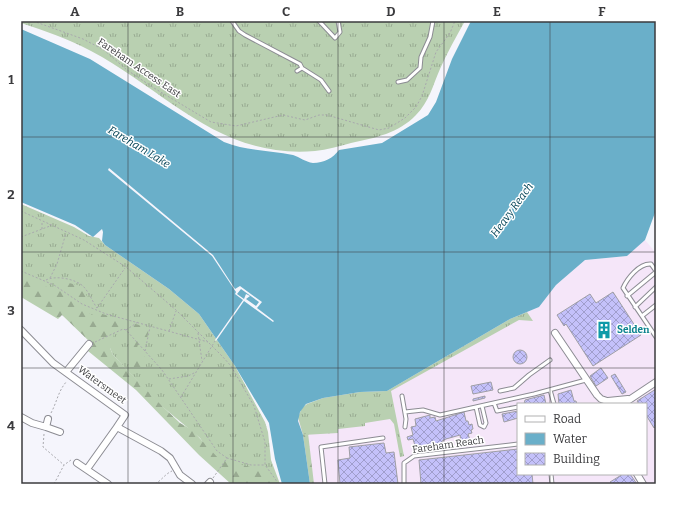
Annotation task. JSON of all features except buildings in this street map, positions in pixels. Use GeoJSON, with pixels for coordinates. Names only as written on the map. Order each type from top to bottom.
{"type":"FeatureCollection","features":[{"type":"Feature","properties":{"kind":"street","name":"Watersmeet"},"geometry":{"type":"LineString","coordinates":[[21,331],[53,363],[125,414]]}},
{"type":"Feature","properties":{"kind":"street"},"geometry":{"type":"LineString","coordinates":[[555,333],[586,380],[601,399],[610,402],[628,402],[656,382]]}},
{"type":"Feature","properties":{"kind":"street","name":"Watersmeet"},"geometry":{"type":"LineString","coordinates":[[69,374],[89,344]]}},
{"type":"Feature","properties":{"kind":"street"},"geometry":{"type":"LineString","coordinates":[[595,392],[599,403]]}},
{"type":"Feature","properties":{"kind":"street","name":"Watersmeet"},"geometry":{"type":"LineString","coordinates":[[87,469],[129,409]]}},
{"type":"Feature","properties":{"kind":"street"},"geometry":{"type":"LineString","coordinates":[[21,417],[32,423],[60,432]]}},
{"type":"Feature","properties":{"kind":"street"},"geometry":{"type":"LineString","coordinates":[[46,427],[48,419]]}},
{"type":"Feature","properties":{"kind":"street"},"geometry":{"type":"LineString","coordinates":[[117,427],[145,444],[161,451],[170,458],[180,475],[192,484]]}},
{"type":"Feature","properties":{"kind":"street"},"geometry":{"type":"LineString","coordinates":[[77,463],[108,484]]}},
{"type":"Feature","properties":{"kind":"street"},"geometry":{"type":"LineString","coordinates":[[638,475],[643,484]]}},
{"type":"Feature","properties":{"kind":"lane"},"geometry":{"type":"LineString","coordinates":[[232,21],[235,27],[244,35],[300,64],[302,68],[321,80],[329,91]]}},
{"type":"Feature","properties":{"kind":"lane"},"geometry":{"type":"LineString","coordinates":[[319,21],[335,38],[340,32],[338,21]]}},
{"type":"Feature","properties":{"kind":"lane"},"geometry":{"type":"LineString","coordinates":[[398,82],[407,80],[420,68],[421,57],[430,37],[433,21]]}},
{"type":"Feature","properties":{"kind":"lane"},"geometry":{"type":"LineString","coordinates":[[297,71],[302,68]]}},
{"type":"Feature","properties":{"kind":"lane"},"geometry":{"type":"LineString","coordinates":[[627,296],[656,271],[651,264],[648,264],[629,278],[623,288],[627,296],[656,337]]}},
{"type":"Feature","properties":{"kind":"lane"},"geometry":{"type":"LineString","coordinates":[[635,306],[656,287]]}},
{"type":"Feature","properties":{"kind":"lane"},"geometry":{"type":"LineString","coordinates":[[642,316],[656,305]]}},
{"type":"Feature","properties":{"kind":"lane"},"geometry":{"type":"LineString","coordinates":[[500,391],[514,388],[550,360]]}},
{"type":"Feature","properties":{"kind":"lane"},"geometry":{"type":"LineString","coordinates":[[405,412],[423,410],[440,415],[550,390],[586,380]]}},
{"type":"Feature","properties":{"kind":"lane"},"geometry":{"type":"LineString","coordinates":[[550,390],[554,403]]}},
{"type":"Feature","properties":{"kind":"lane"},"geometry":{"type":"LineString","coordinates":[[402,396],[405,412],[405,427]]}},
{"type":"Feature","properties":{"kind":"lane"},"geometry":{"type":"LineString","coordinates":[[494,403],[497,411],[517,407]]}},
{"type":"Feature","properties":{"kind":"lane"},"geometry":{"type":"LineString","coordinates":[[476,407],[481,426],[484,427],[486,423],[482,406]]}},
{"type":"Feature","properties":{"kind":"lane"},"geometry":{"type":"LineString","coordinates":[[325,484],[321,447],[383,438]]}},
{"type":"Feature","properties":{"kind":"lane","name":"Fareham Reach"},"geometry":{"type":"LineString","coordinates":[[404,484],[404,463],[414,456],[517,444]]}},
{"type":"Feature","properties":{"kind":"path","name":"Fareham Access East"},"geometry":{"type":"LineString","coordinates":[[33,21],[83,39],[104,50],[127,70],[211,122],[236,126],[283,115],[305,120],[319,115],[327,115],[379,130],[392,126],[416,107],[422,96],[436,52],[450,33],[455,21]]}},
{"type":"Feature","properties":{"kind":"path"},"geometry":{"type":"LineString","coordinates":[[21,211],[42,222],[84,240],[126,268],[176,310],[209,342],[231,366],[254,406],[265,442],[265,465],[276,480],[277,484]]}},
{"type":"Feature","properties":{"kind":"path"},"geometry":{"type":"LineString","coordinates":[[42,222],[42,229]]}},
{"type":"Feature","properties":{"kind":"path"},"geometry":{"type":"LineString","coordinates":[[21,237],[52,226]]}},
{"type":"Feature","properties":{"kind":"path"},"geometry":{"type":"LineString","coordinates":[[46,281],[49,279],[57,264],[66,232]]}},
{"type":"Feature","properties":{"kind":"path"},"geometry":{"type":"LineString","coordinates":[[96,309],[126,268]]}},
{"type":"Feature","properties":{"kind":"path"},"geometry":{"type":"LineString","coordinates":[[21,271],[46,281],[82,304],[106,314],[209,342]]}},
{"type":"Feature","properties":{"kind":"path"},"geometry":{"type":"LineString","coordinates":[[49,279],[60,278],[83,286],[96,309]]}},
{"type":"Feature","properties":{"kind":"path"},"geometry":{"type":"LineString","coordinates":[[169,331],[176,310]]}},
{"type":"Feature","properties":{"kind":"path"},"geometry":{"type":"LineString","coordinates":[[89,344],[126,330],[139,322]]}},
{"type":"Feature","properties":{"kind":"path"},"geometry":{"type":"LineString","coordinates":[[145,352],[151,330],[150,326]]}},
{"type":"Feature","properties":{"kind":"path"},"geometry":{"type":"LineString","coordinates":[[126,330],[168,379],[217,451],[227,458],[251,465],[265,465]]}},
{"type":"Feature","properties":{"kind":"path"},"geometry":{"type":"LineString","coordinates":[[198,332],[202,363]]}},
{"type":"Feature","properties":{"kind":"path"},"geometry":{"type":"LineString","coordinates":[[180,398],[215,341]]}},
{"type":"Feature","properties":{"kind":"path"},"geometry":{"type":"LineString","coordinates":[[168,379],[188,376],[197,370]]}},
{"type":"Feature","properties":{"kind":"path"},"geometry":{"type":"LineString","coordinates":[[48,419],[56,403],[58,392],[69,374]]}},
{"type":"Feature","properties":{"kind":"path"},"geometry":{"type":"LineString","coordinates":[[46,427],[42,441],[43,448],[64,465]]}},
{"type":"Feature","properties":{"kind":"path"},"geometry":{"type":"LineString","coordinates":[[209,483],[227,458]]}},
{"type":"Feature","properties":{"kind":"path"},"geometry":{"type":"LineString","coordinates":[[54,484],[64,465],[71,460],[77,463]]}},
{"type":"Feature","properties":{"kind":"path"},"geometry":{"type":"LineString","coordinates":[[155,484],[162,481],[166,473],[176,469]]}},
{"type":"Feature","properties":{"kind":"path"},"geometry":{"type":"LineString","coordinates":[[21,482],[26,484]]}},
{"type":"Feature","properties":{"kind":"shaded area"},"geometry":{"type":"Polygon","coordinates":[[[645,240],[656,253],[656,484],[310,484],[303,435],[298,421],[323,398],[360,392],[387,391],[510,319],[539,307],[556,285],[585,260],[627,256],[645,240]]]}},
{"type":"Feature","properties":{"kind":"green space"},"geometry":{"type":"Polygon","coordinates":[[[21,21],[465,21],[440,69],[424,105],[416,115],[402,126],[378,137],[328,149],[315,151],[281,151],[250,145],[222,134],[170,103],[119,67],[91,51],[66,39],[21,23],[21,21]]]}},
{"type":"Feature","properties":{"kind":"green space"},"geometry":{"type":"Polygon","coordinates":[[[21,204],[74,227],[89,236],[99,238],[105,245],[169,289],[199,314],[235,366],[265,422],[268,432],[271,460],[280,484],[231,484],[200,438],[158,403],[113,355],[110,348],[21,278],[21,204]]]}},
{"type":"Feature","properties":{"kind":"green space"},"geometry":{"type":"Polygon","coordinates":[[[21,277],[52,289],[57,280],[81,286],[88,298],[83,308],[93,316],[99,313],[149,328],[147,339],[137,346],[148,361],[143,369],[138,372],[131,362],[130,353],[133,333],[125,328],[120,327],[114,331],[110,348],[113,355],[159,403],[180,423],[192,430],[219,459],[262,470],[273,484],[231,484],[199,455],[136,390],[88,351],[93,345],[62,315],[58,319],[21,297],[21,277]]]}},
{"type":"Feature","properties":{"kind":"green space"},"geometry":{"type":"Polygon","coordinates":[[[527,312],[533,321],[519,320],[391,391],[404,456],[400,457],[394,424],[390,419],[365,423],[365,426],[338,429],[338,433],[303,435],[298,417],[302,408],[307,404],[323,398],[360,392],[387,391],[510,319],[527,312]]]}},
{"type":"Feature","properties":{"kind":"green space"},"geometry":{"type":"Polygon","coordinates":[[[308,433],[314,484],[310,484],[303,435],[308,433]]]}},
{"type":"Feature","properties":{"kind":"water"},"geometry":{"type":"Polygon","coordinates":[[[471,21],[656,21],[656,210],[645,240],[627,256],[585,260],[556,285],[539,307],[510,319],[387,391],[360,392],[323,398],[306,404],[300,412],[298,421],[303,435],[310,484],[282,484],[275,459],[269,423],[235,366],[199,314],[169,289],[105,245],[102,241],[102,229],[93,237],[75,225],[21,202],[21,29],[90,59],[224,142],[249,149],[293,155],[307,162],[313,163],[328,160],[339,150],[382,143],[428,115],[436,102],[452,59],[471,21]]]}},
{"type":"Feature","properties":{"kind":"pier"},"geometry":{"type":"Polygon","coordinates":[[[109,168],[213,255],[235,289],[240,286],[262,302],[257,308],[274,321],[273,322],[244,301],[216,341],[215,340],[243,300],[235,294],[236,292],[212,256],[108,170],[109,168]],[[241,289],[237,294],[244,299],[246,294],[250,296],[246,299],[256,306],[259,302],[241,289]]]}},
{"type":"Feature","properties":{"kind":"place","name":"Selden"},"geometry":{"type":"Point","coordinates":[604,330]}},
{"type":"Feature","properties":{"kind":"water label","name":"Fareham Lake"},"geometry":{"type":"Point","coordinates":[139,147]}},
{"type":"Feature","properties":{"kind":"water label","name":"Heavy Reach"},"geometry":{"type":"Point","coordinates":[512,210]}}]}
